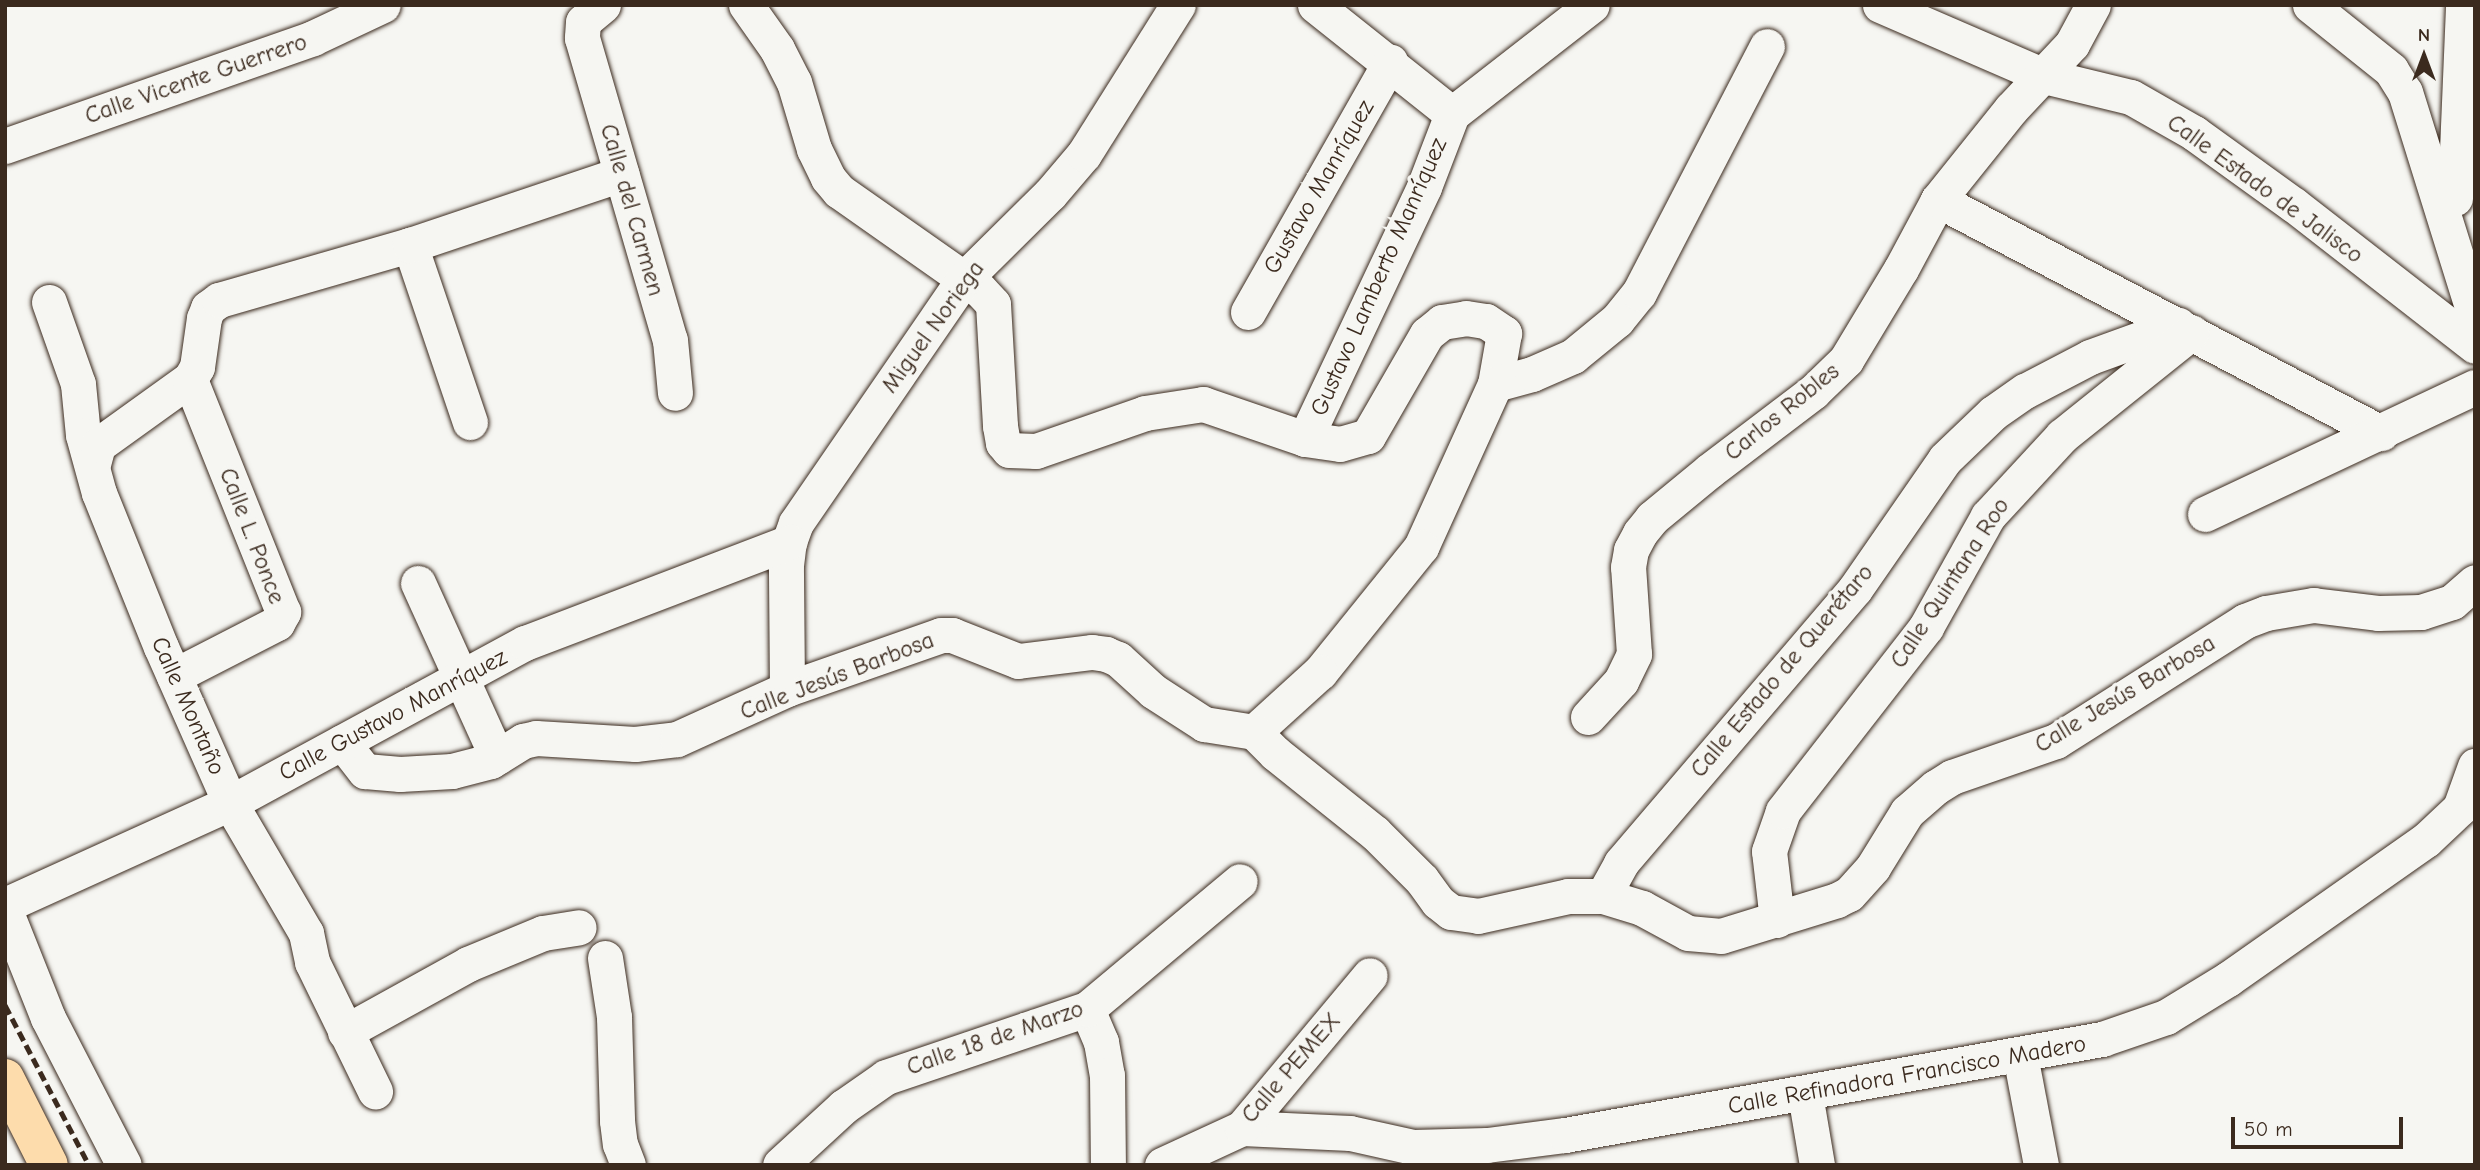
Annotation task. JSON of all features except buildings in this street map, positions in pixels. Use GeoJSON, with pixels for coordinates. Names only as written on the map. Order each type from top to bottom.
{"type":"FeatureCollection","features":[{"type":"Feature","properties":{"kind":"highway"},"geometry":{"type":"LineString","coordinates":[[5,1078],[49,1165]]}},
{"type":"Feature","properties":{"kind":"street","name":"Calle Vicente Guerrero"},"geometry":{"type":"LineString","coordinates":[[5,146],[300,43],[383,5]]}},
{"type":"Feature","properties":{"kind":"street"},"geometry":{"type":"LineString","coordinates":[[746,5],[777,49],[794,82],[814,149],[828,178],[839,191],[980,290],[993,304],[1000,426],[1003,443],[1009,450],[1036,451],[1145,413],[1203,404],[1305,439],[1340,444],[1368,436],[1427,334],[1442,321],[1466,318],[1486,321],[1504,333],[1495,384],[1421,547],[1320,672],[1254,732]]}},
{"type":"Feature","properties":{"kind":"street","name":"Miguel Noriega"},"geometry":{"type":"LineString","coordinates":[[788,689],[789,542],[796,523],[963,280],[1050,194],[1084,154],[1178,5]]}},
{"type":"Feature","properties":{"kind":"street"},"geometry":{"type":"LineString","coordinates":[[1315,5],[1452,114],[1592,5]]}},
{"type":"Feature","properties":{"kind":"street","name":"Calle Estado de Jalisco"},"geometry":{"type":"LineString","coordinates":[[1880,5],[2044,76],[2131,97],[2194,133],[2294,205],[2475,346]]}},
{"type":"Feature","properties":{"kind":"street","name":"Carlos Robles"},"geometry":{"type":"LineString","coordinates":[[1588,718],[1621,681],[1634,654],[1628,567],[1631,550],[1640,533],[1652,518],[1709,471],[1813,392],[1846,359],[1901,269],[1937,200],[2011,109],[2072,44],[2093,5]]}},
{"type":"Feature","properties":{"kind":"street"},"geometry":{"type":"LineString","coordinates":[[2309,5],[2391,69],[2405,92],[2417,125],[2456,199]]}},
{"type":"Feature","properties":{"kind":"street"},"geometry":{"type":"LineString","coordinates":[[2463,5],[2456,199],[2459,257],[2475,317]]}},
{"type":"Feature","properties":{"kind":"street","name":"Calle del Carmen"},"geometry":{"type":"LineString","coordinates":[[592,17],[621,173],[670,340],[675,393]]}},
{"type":"Feature","properties":{"kind":"street"},"geometry":{"type":"LineString","coordinates":[[1495,384],[1532,374],[1573,356],[1618,320],[1639,293],[1767,46]]}},
{"type":"Feature","properties":{"kind":"street","name":"Gustavo Manríquez"},"geometry":{"type":"LineString","coordinates":[[1248,312],[1390,62]]}},
{"type":"Feature","properties":{"kind":"street","name":"Gustavo Lamberto Manríquez"},"geometry":{"type":"LineString","coordinates":[[1305,439],[1424,187],[1452,114]]}},
{"type":"Feature","properties":{"kind":"street"},"geometry":{"type":"LineString","coordinates":[[93,464],[98,445],[190,379],[199,358],[204,318],[208,308],[219,300],[410,245],[621,173]]}},
{"type":"Feature","properties":{"kind":"street"},"geometry":{"type":"LineString","coordinates":[[1937,200],[2381,433]]}},
{"type":"Feature","properties":{"kind":"street"},"geometry":{"type":"LineString","coordinates":[[410,245],[470,422]]}},
{"type":"Feature","properties":{"kind":"street","name":"Calle Montaño"},"geometry":{"type":"LineString","coordinates":[[49,302],[78,384],[83,435],[99,493],[174,676],[230,803],[306,933],[312,962],[375,1091]]}},
{"type":"Feature","properties":{"kind":"street","name":"Calle Estado de Querétaro"},"geometry":{"type":"LineString","coordinates":[[1604,896],[1621,863],[1855,589],[1945,459],[1993,413],[2025,391],[2090,357],[2185,329]]}},
{"type":"Feature","properties":{"kind":"street","name":"Calle Quintana Roo"},"geometry":{"type":"LineString","coordinates":[[1777,920],[1769,851],[1783,811],[1926,627],[1988,516],[2062,436],[2185,329]]}},
{"type":"Feature","properties":{"kind":"street","name":"Calle L. Ponce"},"geometry":{"type":"LineString","coordinates":[[174,676],[277,623],[283,612],[190,379]]}},
{"type":"Feature","properties":{"kind":"street"},"geometry":{"type":"LineString","coordinates":[[2205,514],[2475,387]]}},
{"type":"Feature","properties":{"kind":"street","name":"Calle Gustavo Manríquez"},"geometry":{"type":"LineString","coordinates":[[5,907],[230,803],[551,632],[789,542]]}},
{"type":"Feature","properties":{"kind":"street","name":"Calle Jesús Barbosa"},"geometry":{"type":"LineString","coordinates":[[342,743],[365,771],[400,774],[452,771],[497,757],[523,741],[537,738],[635,744],[677,739],[788,689],[930,637],[952,635],[1018,661],[1092,652],[1118,659],[1153,691],[1204,724],[1254,732],[1275,753],[1375,833],[1422,880],[1438,902],[1451,912],[1478,916],[1568,896],[1604,896],[1642,908],[1673,927],[1702,936],[1736,933],[1837,900],[1860,884],[1907,812],[1936,786],[1952,777],[2056,741],[2245,621],[2266,613],[2313,606],[2378,613],[2421,612],[2452,602],[2475,582]]}},
{"type":"Feature","properties":{"kind":"street"},"geometry":{"type":"LineString","coordinates":[[418,583],[497,757]]}},
{"type":"Feature","properties":{"kind":"street","name":"Calle Refinadora Francisco Madero"},"geometry":{"type":"LineString","coordinates":[[1242,1128],[1353,1149],[1488,1145],[1565,1135],[1805,1094],[2102,1039],[2166,1017],[2228,979],[2426,840],[2468,809],[2475,766]]}},
{"type":"Feature","properties":{"kind":"street","name":"Calle 18 de Marzo"},"geometry":{"type":"LineString","coordinates":[[780,1165],[842,1107],[886,1077],[1087,1009],[1240,881]]}},
{"type":"Feature","properties":{"kind":"street"},"geometry":{"type":"LineString","coordinates":[[5,907],[48,1018],[124,1165]]}},
{"type":"Feature","properties":{"kind":"street"},"geometry":{"type":"LineString","coordinates":[[345,1032],[468,964],[543,933],[579,927]]}},
{"type":"Feature","properties":{"kind":"street"},"geometry":{"type":"LineString","coordinates":[[605,958],[615,1031],[617,1121],[620,1144],[628,1165]]}},
{"type":"Feature","properties":{"kind":"street","name":"Calle PEMEX"},"geometry":{"type":"LineString","coordinates":[[1162,1165],[1242,1128],[1370,975]]}},
{"type":"Feature","properties":{"kind":"street"},"geometry":{"type":"LineString","coordinates":[[1087,1009],[1101,1042],[1107,1075],[1108,1165]]}},
{"type":"Feature","properties":{"kind":"street"},"geometry":{"type":"LineString","coordinates":[[2020,1055],[2041,1165]]}},
{"type":"Feature","properties":{"kind":"street"},"geometry":{"type":"LineString","coordinates":[[1805,1094],[1817,1165]]}},
{"type":"Feature","properties":{"kind":"railway"},"geometry":{"type":"LineString","coordinates":[[5,1005],[89,1165]]}}]}
